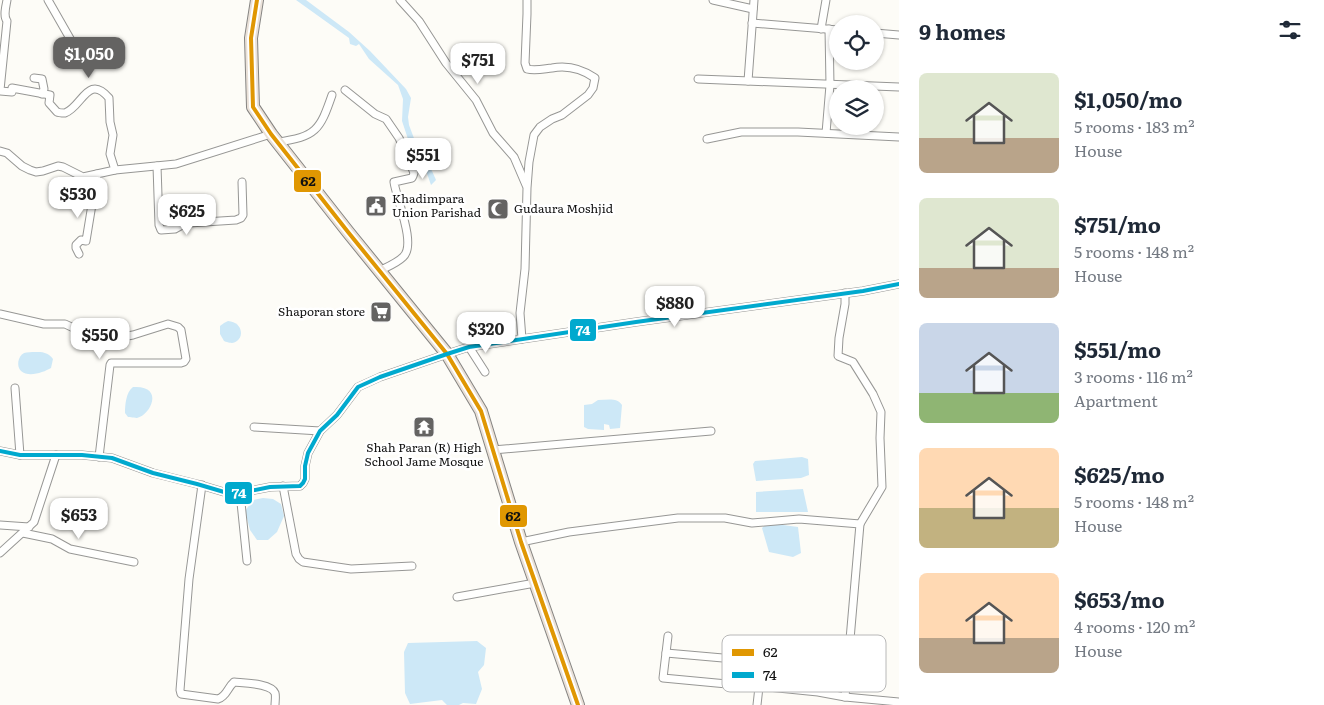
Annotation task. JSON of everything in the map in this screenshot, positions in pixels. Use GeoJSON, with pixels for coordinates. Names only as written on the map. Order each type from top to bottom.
{"type":"FeatureCollection","features":[{"type":"Feature","properties":{"kind":"highway"},"geometry":{"type":"LineString","coordinates":[[258,0],[251,38],[253,107],[274,138],[446,354],[481,411],[521,542],[578,705]]}},
{"type":"Feature","properties":{"kind":"street"},"geometry":{"type":"LineString","coordinates":[[7,0],[5,13],[7,26],[0,90],[12,92],[12,88],[50,95],[49,103],[57,112],[64,113],[74,107],[91,90],[102,91],[108,95],[113,135],[110,154],[115,170]]}},
{"type":"Feature","properties":{"kind":"street"},"geometry":{"type":"LineString","coordinates":[[48,0],[72,42]]}},
{"type":"Feature","properties":{"kind":"street"},"geometry":{"type":"LineString","coordinates":[[400,0],[419,21],[446,62],[476,100],[493,133],[514,157],[527,188]]}},
{"type":"Feature","properties":{"kind":"street"},"geometry":{"type":"LineString","coordinates":[[522,339],[520,313],[525,269],[527,188],[534,135],[552,119],[562,115],[588,95],[593,88],[595,78],[586,72],[571,67],[532,70],[527,68],[525,63],[526,0]]}},
{"type":"Feature","properties":{"kind":"street"},"geometry":{"type":"LineString","coordinates":[[713,0],[753,9]]}},
{"type":"Feature","properties":{"kind":"street"},"geometry":{"type":"LineString","coordinates":[[748,81],[754,0]]}},
{"type":"Feature","properties":{"kind":"street"},"geometry":{"type":"LineString","coordinates":[[826,0],[825,29],[830,80]]}},
{"type":"Feature","properties":{"kind":"street"},"geometry":{"type":"LineString","coordinates":[[752,23],[829,29]]}},
{"type":"Feature","properties":{"kind":"street"},"geometry":{"type":"LineString","coordinates":[[884,34],[899,35]]}},
{"type":"Feature","properties":{"kind":"street"},"geometry":{"type":"LineString","coordinates":[[34,78],[42,79],[44,89],[42,94]]}},
{"type":"Feature","properties":{"kind":"street"},"geometry":{"type":"LineString","coordinates":[[698,79],[829,84]]}},
{"type":"Feature","properties":{"kind":"street"},"geometry":{"type":"LineString","coordinates":[[884,86],[899,87]]}},
{"type":"Feature","properties":{"kind":"street"},"geometry":{"type":"LineString","coordinates":[[345,90],[375,114],[386,120],[399,138],[414,173],[412,178],[394,182],[409,243],[407,252],[404,257],[379,271]]}},
{"type":"Feature","properties":{"kind":"street"},"geometry":{"type":"LineString","coordinates":[[0,151],[7,153],[22,166],[36,172],[58,166],[83,177],[115,170],[176,164],[274,138],[292,140],[308,135],[316,129],[325,115],[332,95]]}},
{"type":"Feature","properties":{"kind":"street"},"geometry":{"type":"LineString","coordinates":[[826,133],[829,96]]}},
{"type":"Feature","properties":{"kind":"street"},"geometry":{"type":"LineString","coordinates":[[707,139],[741,132],[899,136]]}},
{"type":"Feature","properties":{"kind":"street"},"geometry":{"type":"LineString","coordinates":[[157,166],[159,225],[161,230],[175,229],[189,223],[236,220],[241,218],[243,215],[242,182]]}},
{"type":"Feature","properties":{"kind":"street"},"geometry":{"type":"LineString","coordinates":[[80,254],[76,245],[80,240],[86,240],[97,174]]}},
{"type":"Feature","properties":{"kind":"street"},"geometry":{"type":"LineString","coordinates":[[0,451],[20,455],[82,455],[112,458],[153,474],[224,492],[240,493],[283,486],[300,486],[305,479],[305,466],[308,454],[320,432],[337,415],[358,387],[380,377],[446,354],[522,339],[899,284]]}},
{"type":"Feature","properties":{"kind":"street"},"geometry":{"type":"LineString","coordinates":[[845,293],[838,356],[853,362],[873,394],[881,412],[882,487],[860,524],[851,635]]}},
{"type":"Feature","properties":{"kind":"street"},"geometry":{"type":"LineString","coordinates":[[0,314],[44,324],[65,324],[95,338],[106,340],[133,335],[168,324],[178,327],[186,359],[184,362],[112,363],[110,365],[99,457]]}},
{"type":"Feature","properties":{"kind":"street"},"geometry":{"type":"LineString","coordinates":[[469,348],[485,372]]}},
{"type":"Feature","properties":{"kind":"street"},"geometry":{"type":"LineString","coordinates":[[15,388],[20,455]]}},
{"type":"Feature","properties":{"kind":"street"},"geometry":{"type":"LineString","coordinates":[[254,427],[320,432]]}},
{"type":"Feature","properties":{"kind":"street"},"geometry":{"type":"LineString","coordinates":[[493,450],[711,431]]}},
{"type":"Feature","properties":{"kind":"street"},"geometry":{"type":"LineString","coordinates":[[0,553],[34,522],[56,455]]}},
{"type":"Feature","properties":{"kind":"street"},"geometry":{"type":"LineString","coordinates":[[202,485],[185,618],[181,694],[218,699],[226,694],[234,682],[265,686],[272,689],[275,693],[275,705]]}},
{"type":"Feature","properties":{"kind":"street"},"geometry":{"type":"LineString","coordinates":[[283,486],[296,554],[303,562],[351,569],[412,566]]}},
{"type":"Feature","properties":{"kind":"street"},"geometry":{"type":"LineString","coordinates":[[240,493],[247,561]]}},
{"type":"Feature","properties":{"kind":"street"},"geometry":{"type":"LineString","coordinates":[[521,542],[568,532],[678,518],[725,518],[752,523],[799,519],[860,524]]}},
{"type":"Feature","properties":{"kind":"street"},"geometry":{"type":"LineString","coordinates":[[0,525],[29,527]]}},
{"type":"Feature","properties":{"kind":"street"},"geometry":{"type":"LineString","coordinates":[[23,533],[52,539],[70,549],[134,562]]}},
{"type":"Feature","properties":{"kind":"street"},"geometry":{"type":"LineString","coordinates":[[457,596],[536,583]]}},
{"type":"Feature","properties":{"kind":"street"},"geometry":{"type":"LineString","coordinates":[[668,636],[664,678],[722,683]]}},
{"type":"Feature","properties":{"kind":"street"},"geometry":{"type":"LineString","coordinates":[[666,653],[722,658]]}},
{"type":"Feature","properties":{"kind":"street"},"geometry":{"type":"LineString","coordinates":[[757,705],[758,692]]}},
{"type":"Feature","properties":{"kind":"street"},"geometry":{"type":"LineString","coordinates":[[818,692],[846,697],[899,702]]}},
{"type":"Feature","properties":{"kind":"street"},"geometry":{"type":"LineString","coordinates":[[846,692],[846,697]]}},
{"type":"Feature","properties":{"kind":"water"},"geometry":{"type":"Polygon","coordinates":[[[296,0],[306,0],[349,32],[406,89],[411,98],[408,117],[409,125],[415,141],[424,153],[436,180],[431,185],[423,162],[409,142],[402,121],[403,99],[398,85],[369,59],[359,44],[356,46],[350,44],[349,38],[296,0]]]}},
{"type":"Feature","properties":{"kind":"water"},"geometry":{"type":"Polygon","coordinates":[[[228,321],[233,322],[240,328],[241,335],[236,342],[224,341],[220,334],[220,326],[228,321]]]}},
{"type":"Feature","properties":{"kind":"water"},"geometry":{"type":"Polygon","coordinates":[[[24,353],[45,353],[53,359],[51,368],[36,374],[24,373],[19,367],[19,359],[24,353]]]}},
{"type":"Feature","properties":{"kind":"water"},"geometry":{"type":"Polygon","coordinates":[[[133,387],[149,390],[152,395],[147,411],[137,418],[128,417],[125,413],[127,395],[133,387]]]}},
{"type":"Feature","properties":{"kind":"water"},"geometry":{"type":"Polygon","coordinates":[[[608,399],[620,402],[622,405],[620,428],[610,429],[609,425],[604,424],[604,430],[584,427],[584,405],[592,404],[598,400],[608,399]]]}},
{"type":"Feature","properties":{"kind":"water"},"geometry":{"type":"Polygon","coordinates":[[[802,457],[808,459],[809,475],[801,478],[756,481],[753,464],[755,461],[802,457]]]}},
{"type":"Feature","properties":{"kind":"water"},"geometry":{"type":"Polygon","coordinates":[[[803,489],[808,512],[756,512],[756,492],[803,489]]]}},
{"type":"Feature","properties":{"kind":"water"},"geometry":{"type":"Polygon","coordinates":[[[273,499],[281,504],[284,516],[277,532],[268,540],[257,540],[250,530],[245,511],[253,500],[273,499]]]}},
{"type":"Feature","properties":{"kind":"water"},"geometry":{"type":"Polygon","coordinates":[[[768,523],[798,527],[801,553],[793,557],[769,552],[762,528],[768,523]]]}},
{"type":"Feature","properties":{"kind":"water"},"geometry":{"type":"Polygon","coordinates":[[[477,641],[486,648],[484,665],[478,672],[482,689],[476,704],[447,705],[442,700],[410,704],[405,693],[404,652],[408,643],[477,641]]]}},
{"type":"Feature","properties":{"kind":"transit line","name":"62"},"geometry":{"type":"LineString","coordinates":[[257,0],[251,38],[253,107],[271,134],[447,354],[481,411],[521,542],[578,705]]}},
{"type":"Feature","properties":{"kind":"transit line","name":"74"},"geometry":{"type":"LineString","coordinates":[[0,451],[20,455],[82,455],[112,458],[153,473],[224,492],[240,493],[270,487],[300,486],[305,479],[308,453],[320,431],[337,415],[358,387],[380,377],[447,354],[469,347],[863,291],[899,284]]}},
{"type":"Feature","properties":{"kind":"place","name":"Khadimpara Union Parishad"},"geometry":{"type":"Point","coordinates":[376,206]}},
{"type":"Feature","properties":{"kind":"place","name":"Gudaura Moshjid"},"geometry":{"type":"Point","coordinates":[498,209]}},
{"type":"Feature","properties":{"kind":"place","name":"Shaporan store"},"geometry":{"type":"Point","coordinates":[381,312]}},
{"type":"Feature","properties":{"kind":"place","name":"Shah Paran (R) High School Jame Mosque"},"geometry":{"type":"Point","coordinates":[424,427]}}]}
